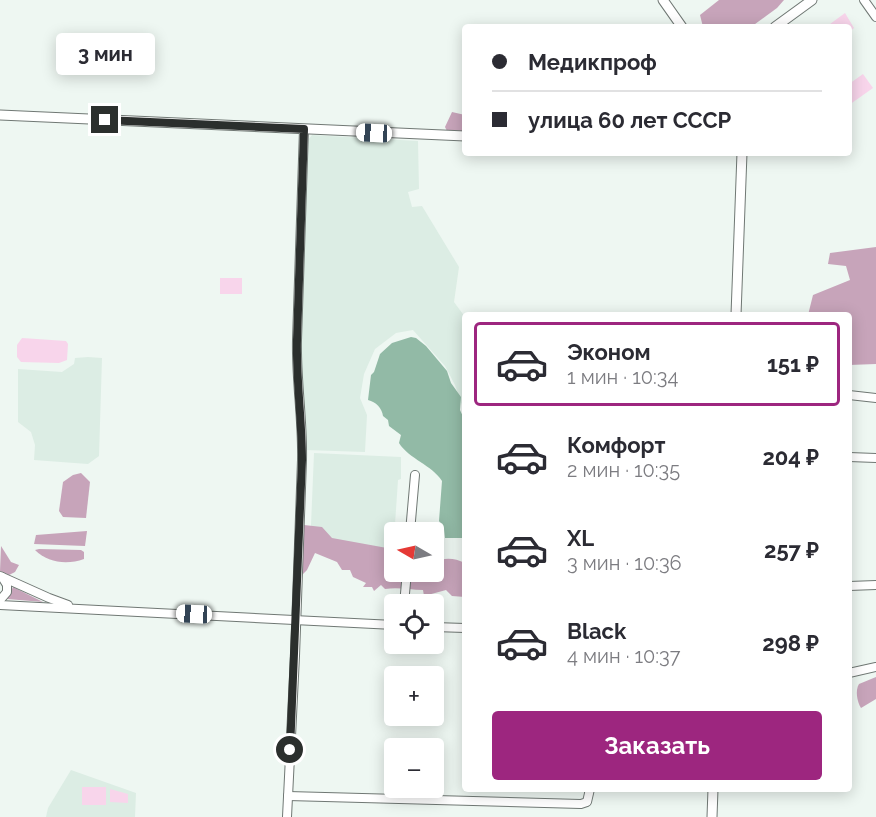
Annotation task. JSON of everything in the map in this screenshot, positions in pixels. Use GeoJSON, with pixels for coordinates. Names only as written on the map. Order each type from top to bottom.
{"type":"FeatureCollection","features":[{"type":"Feature","properties":{"kind":"main road"},"geometry":{"type":"LineString","coordinates":[[663,0],[680,24]]}},
{"type":"Feature","properties":{"kind":"main road"},"geometry":{"type":"LineString","coordinates":[[779,24],[812,0]]}},
{"type":"Feature","properties":{"kind":"main road"},"geometry":{"type":"LineString","coordinates":[[0,115],[462,136]]}},
{"type":"Feature","properties":{"kind":"main road"},"geometry":{"type":"LineString","coordinates":[[736,312],[742,156]]}},
{"type":"Feature","properties":{"kind":"main road"},"geometry":{"type":"LineString","coordinates":[[712,817],[713,792]]}},
{"type":"Feature","properties":{"kind":"street"},"geometry":{"type":"LineString","coordinates":[[864,0],[876,17]]}},
{"type":"Feature","properties":{"kind":"street"},"geometry":{"type":"LineString","coordinates":[[287,817],[297,619],[302,429],[297,374],[297,340],[304,129]]}},
{"type":"Feature","properties":{"kind":"street"},"geometry":{"type":"LineString","coordinates":[[852,395],[876,398]]}},
{"type":"Feature","properties":{"kind":"street"},"geometry":{"type":"LineString","coordinates":[[852,457],[876,458]]}},
{"type":"Feature","properties":{"kind":"street"},"geometry":{"type":"LineString","coordinates":[[411,522],[415,475]]}},
{"type":"Feature","properties":{"kind":"street"},"geometry":{"type":"LineString","coordinates":[[1,577],[49,598],[81,608]]}},
{"type":"Feature","properties":{"kind":"street"},"geometry":{"type":"LineString","coordinates":[[1,577],[7,585],[7,592],[0,603],[384,624]]}},
{"type":"Feature","properties":{"kind":"street"},"geometry":{"type":"LineString","coordinates":[[852,586],[876,585]]}},
{"type":"Feature","properties":{"kind":"street"},"geometry":{"type":"LineString","coordinates":[[444,627],[462,628]]}},
{"type":"Feature","properties":{"kind":"street"},"geometry":{"type":"LineString","coordinates":[[852,672],[876,667]]}},
{"type":"Feature","properties":{"kind":"street"},"geometry":{"type":"LineString","coordinates":[[288,796],[581,804],[587,802],[589,792]]}},
{"type":"Feature","properties":{"kind":"shaded area"},"geometry":{"type":"Polygon","coordinates":[[[719,0],[784,0],[755,24],[702,24],[700,15],[719,0]]]}},
{"type":"Feature","properties":{"kind":"shaded area"},"geometry":{"type":"Polygon","coordinates":[[[845,13],[852,24],[830,24],[845,13]]]}},
{"type":"Feature","properties":{"kind":"shaded area"},"geometry":{"type":"Polygon","coordinates":[[[863,74],[873,88],[852,103],[852,82],[863,74]]]}},
{"type":"Feature","properties":{"kind":"shaded area"},"geometry":{"type":"Polygon","coordinates":[[[452,112],[462,114],[462,131],[447,131],[445,127],[452,112]]]}},
{"type":"Feature","properties":{"kind":"shaded area"},"geometry":{"type":"Polygon","coordinates":[[[312,135],[418,141],[419,189],[408,192],[412,207],[422,206],[459,267],[454,302],[462,313],[462,405],[445,366],[413,330],[396,333],[375,349],[364,374],[360,398],[367,415],[365,452],[305,450],[301,348],[308,140],[312,135]]]}},
{"type":"Feature","properties":{"kind":"shaded area"},"geometry":{"type":"Polygon","coordinates":[[[876,247],[876,364],[852,365],[852,312],[809,312],[813,295],[850,280],[846,266],[828,264],[830,253],[876,247]]]}},
{"type":"Feature","properties":{"kind":"shaded area"},"geometry":{"type":"Polygon","coordinates":[[[220,278],[242,278],[242,294],[220,294],[220,278]]]}},
{"type":"Feature","properties":{"kind":"shaded area"},"geometry":{"type":"Polygon","coordinates":[[[411,337],[416,338],[426,346],[447,371],[451,383],[461,397],[462,538],[445,538],[444,522],[439,521],[442,481],[438,475],[403,449],[399,443],[401,435],[389,426],[388,420],[378,406],[368,400],[371,375],[380,354],[392,343],[411,337]]]}},
{"type":"Feature","properties":{"kind":"shaded area"},"geometry":{"type":"Polygon","coordinates":[[[22,338],[66,341],[68,344],[67,360],[59,363],[21,362],[17,357],[17,345],[22,338]]]}},
{"type":"Feature","properties":{"kind":"shaded area"},"geometry":{"type":"Polygon","coordinates":[[[75,358],[102,358],[99,456],[88,464],[34,460],[35,445],[31,432],[18,422],[18,369],[62,372],[74,364],[75,358]]]}},
{"type":"Feature","properties":{"kind":"shaded area"},"geometry":{"type":"Polygon","coordinates":[[[314,453],[401,457],[401,479],[398,480],[395,522],[384,522],[384,553],[310,549],[314,453]]]}},
{"type":"Feature","properties":{"kind":"shaded area"},"geometry":{"type":"Polygon","coordinates":[[[81,473],[90,482],[86,518],[63,517],[59,511],[63,482],[81,473]]]}},
{"type":"Feature","properties":{"kind":"shaded area"},"geometry":{"type":"Polygon","coordinates":[[[304,525],[322,527],[332,538],[384,547],[384,582],[444,582],[444,559],[462,562],[462,597],[452,596],[446,590],[424,594],[423,590],[385,589],[381,585],[374,591],[372,587],[363,587],[366,583],[353,577],[350,570],[342,570],[337,562],[315,553],[302,575],[304,525]]]}},
{"type":"Feature","properties":{"kind":"shaded area"},"geometry":{"type":"Polygon","coordinates":[[[87,531],[85,546],[34,544],[36,535],[87,531]]]}},
{"type":"Feature","properties":{"kind":"shaded area"},"geometry":{"type":"Polygon","coordinates":[[[1,546],[11,562],[19,565],[15,572],[9,575],[0,571],[1,546]]]}},
{"type":"Feature","properties":{"kind":"shaded area"},"geometry":{"type":"Polygon","coordinates":[[[35,550],[81,550],[84,552],[84,559],[58,562],[46,558],[35,550]]]}},
{"type":"Feature","properties":{"kind":"shaded area"},"geometry":{"type":"Polygon","coordinates":[[[13,587],[43,602],[7,599],[13,587]]]}},
{"type":"Feature","properties":{"kind":"shaded area"},"geometry":{"type":"Polygon","coordinates":[[[876,677],[876,699],[861,708],[857,696],[859,684],[876,677]]]}},
{"type":"Feature","properties":{"kind":"shaded area"},"geometry":{"type":"Polygon","coordinates":[[[71,770],[136,793],[135,817],[46,817],[48,808],[71,770]]]}},
{"type":"Feature","properties":{"kind":"shaded area"},"geometry":{"type":"Polygon","coordinates":[[[82,787],[106,787],[106,805],[82,805],[82,787]]]}},
{"type":"Feature","properties":{"kind":"shaded area"},"geometry":{"type":"Polygon","coordinates":[[[110,789],[128,794],[128,803],[110,802],[110,789]]]}},
{"type":"Feature","properties":{"kind":"route"},"geometry":{"type":"LineString","coordinates":[[105,120],[304,129],[297,340],[302,460],[290,750]]}}]}
